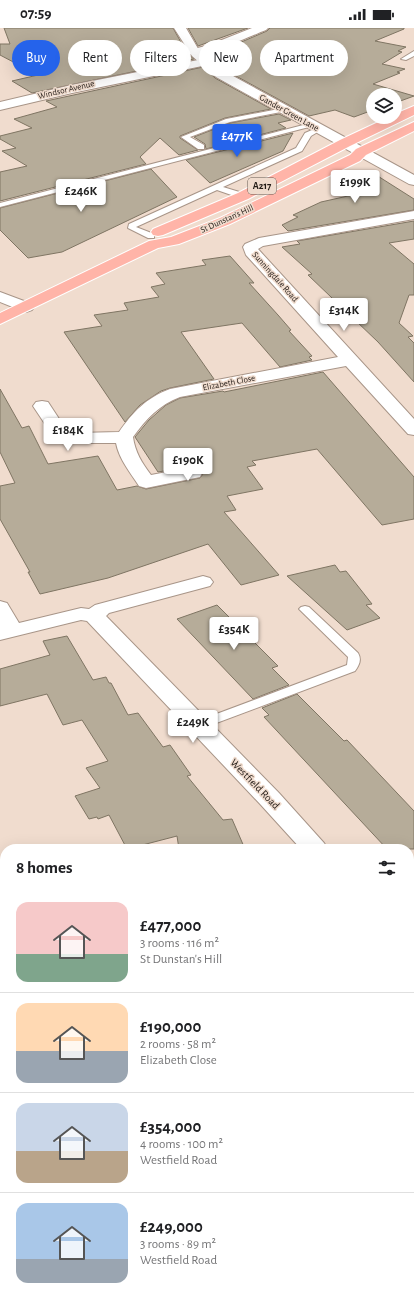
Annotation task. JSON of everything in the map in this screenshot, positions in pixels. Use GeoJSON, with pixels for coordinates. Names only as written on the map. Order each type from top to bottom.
{"type":"FeatureCollection","features":[{"type":"Feature","properties":{"kind":"highway","name":"A217"},"geometry":{"type":"LineString","coordinates":[[345,143],[414,110]]}},
{"type":"Feature","properties":{"kind":"highway","name":"A217"},"geometry":{"type":"LineString","coordinates":[[361,152],[414,126]]}},
{"type":"Feature","properties":{"kind":"highway","name":"St Dunstan's Hill"},"geometry":{"type":"LineString","coordinates":[[0,319],[26,307],[152,240],[243,196],[345,143]]}},
{"type":"Feature","properties":{"kind":"highway","name":"St Dunstan's Hill"},"geometry":{"type":"LineString","coordinates":[[152,240],[174,241],[225,221],[355,158],[361,152]]}},
{"type":"Feature","properties":{"kind":"street","name":"Gander Green Lane"},"geometry":{"type":"LineString","coordinates":[[180,28],[199,58]]}},
{"type":"Feature","properties":{"kind":"street"},"geometry":{"type":"LineString","coordinates":[[194,52],[207,50],[262,28]]}},
{"type":"Feature","properties":{"kind":"street","name":"Windsor Avenue"},"geometry":{"type":"LineString","coordinates":[[2,104],[92,84],[199,64]]}},
{"type":"Feature","properties":{"kind":"street","name":"Gander Green Lane"},"geometry":{"type":"LineString","coordinates":[[224,76],[414,181]]}},
{"type":"Feature","properties":{"kind":"street","name":"Sunningdale Road"},"geometry":{"type":"LineString","coordinates":[[414,215],[258,242],[250,247],[251,252],[414,430]]}},
{"type":"Feature","properties":{"kind":"street"},"geometry":{"type":"LineString","coordinates":[[0,297],[26,307]]}},
{"type":"Feature","properties":{"kind":"street","name":"Elizabeth Close"},"geometry":{"type":"LineString","coordinates":[[124,437],[146,409],[156,400],[165,396],[351,360]]}},
{"type":"Feature","properties":{"kind":"street"},"geometry":{"type":"LineString","coordinates":[[42,406],[62,435],[77,438],[124,437],[125,446],[131,460],[146,482],[193,473]]}},
{"type":"Feature","properties":{"kind":"street"},"geometry":{"type":"LineString","coordinates":[[0,607],[6,633],[81,614],[94,616],[102,609],[203,582]]}},
{"type":"Feature","properties":{"kind":"street","name":"Westfield Road"},"geometry":{"type":"LineString","coordinates":[[94,616],[270,799],[310,844]]}},
{"type":"Feature","properties":{"kind":"lane"},"geometry":{"type":"LineString","coordinates":[[201,146],[185,137],[228,120],[284,110]]}},
{"type":"Feature","properties":{"kind":"lane"},"geometry":{"type":"LineString","coordinates":[[152,240],[132,228],[132,226],[299,149],[315,127]]}},
{"type":"Feature","properties":{"kind":"lane"},"geometry":{"type":"LineString","coordinates":[[0,205],[315,127]]}},
{"type":"Feature","properties":{"kind":"lane"},"geometry":{"type":"LineString","coordinates":[[216,187],[243,196]]}},
{"type":"Feature","properties":{"kind":"lane"},"geometry":{"type":"LineString","coordinates":[[199,725],[351,668],[354,663],[354,656],[305,609]]}},
{"type":"Feature","properties":{"kind":"building"},"geometry":{"type":"Polygon","coordinates":[[[4,28],[173,28],[180,40],[130,40],[130,72],[122,74],[122,40],[68,40],[68,76],[113,76],[32,93],[12,81],[34,76],[60,76],[60,40],[12,40],[12,61],[0,55],[0,44],[10,44],[4,28]]]}},
{"type":"Feature","properties":{"kind":"building"},"geometry":{"type":"Polygon","coordinates":[[[188,28],[248,28],[215,40],[199,40],[198,46],[188,28]]]}},
{"type":"Feature","properties":{"kind":"building"},"geometry":{"type":"Polygon","coordinates":[[[270,28],[404,28],[375,41],[406,47],[398,51],[402,52],[382,64],[405,69],[397,72],[400,73],[373,84],[387,88],[366,88],[366,113],[354,117],[335,110],[309,116],[236,76],[252,76],[252,40],[246,40],[267,31],[270,28]]]}},
{"type":"Feature","properties":{"kind":"building"},"geometry":{"type":"Polygon","coordinates":[[[199,68],[199,76],[213,76],[271,109],[225,118],[180,136],[180,138],[198,150],[179,155],[160,138],[140,157],[146,164],[0,201],[0,172],[27,166],[2,151],[16,148],[0,139],[0,136],[32,128],[14,119],[57,107],[46,101],[161,76],[191,76],[191,70],[199,68]]]}},
{"type":"Feature","properties":{"kind":"building"},"geometry":{"type":"Polygon","coordinates":[[[402,92],[414,96],[402,100],[402,92]]]}},
{"type":"Feature","properties":{"kind":"building"},"geometry":{"type":"Polygon","coordinates":[[[279,114],[291,120],[278,123],[286,128],[206,149],[205,144],[194,137],[230,123],[279,114]]]}},
{"type":"Feature","properties":{"kind":"building"},"geometry":{"type":"Polygon","coordinates":[[[293,133],[283,151],[210,183],[186,160],[293,133]]]}},
{"type":"Feature","properties":{"kind":"building"},"geometry":{"type":"Polygon","coordinates":[[[151,169],[177,197],[62,252],[28,258],[0,230],[0,208],[151,169]]]}},
{"type":"Feature","properties":{"kind":"building"},"geometry":{"type":"Polygon","coordinates":[[[373,173],[414,199],[414,210],[288,231],[282,225],[298,217],[293,215],[321,202],[357,194],[336,181],[373,173]]]}},
{"type":"Feature","properties":{"kind":"building"},"geometry":{"type":"Polygon","coordinates":[[[414,221],[414,239],[389,243],[414,264],[414,295],[409,295],[399,323],[413,336],[408,337],[414,343],[414,382],[378,342],[308,275],[312,274],[282,247],[300,244],[297,241],[414,221]]]}},
{"type":"Feature","properties":{"kind":"building"},"geometry":{"type":"Polygon","coordinates":[[[230,256],[254,283],[249,283],[312,356],[309,357],[312,360],[280,367],[242,323],[181,332],[214,379],[161,391],[140,405],[125,422],[64,332],[102,326],[94,315],[128,310],[124,303],[159,297],[151,287],[165,284],[156,273],[206,265],[202,260],[230,256]]]}},
{"type":"Feature","properties":{"kind":"building"},"geometry":{"type":"Polygon","coordinates":[[[323,372],[414,477],[414,519],[382,525],[317,449],[252,461],[256,465],[247,467],[263,489],[227,496],[236,510],[224,512],[279,575],[241,585],[208,544],[108,578],[40,594],[28,572],[30,572],[0,519],[0,486],[15,483],[0,452],[0,389],[22,428],[29,426],[48,464],[98,456],[117,490],[137,486],[146,489],[200,478],[203,474],[200,468],[193,466],[158,472],[135,437],[149,420],[166,405],[180,398],[224,392],[323,372]]]}},
{"type":"Feature","properties":{"kind":"building"},"geometry":{"type":"Polygon","coordinates":[[[335,565],[340,572],[346,571],[372,604],[366,605],[380,618],[347,630],[287,576],[335,565]]]}},
{"type":"Feature","properties":{"kind":"building"},"geometry":{"type":"Polygon","coordinates":[[[217,605],[278,666],[272,668],[289,685],[253,699],[177,619],[217,605]]]}},
{"type":"Feature","properties":{"kind":"building"},"geometry":{"type":"Polygon","coordinates":[[[67,636],[93,680],[106,677],[109,683],[111,683],[128,715],[138,713],[163,747],[170,745],[191,775],[187,776],[223,820],[232,819],[243,844],[178,844],[177,836],[146,844],[124,844],[109,815],[98,819],[97,817],[89,819],[75,796],[100,788],[86,768],[108,761],[82,720],[63,725],[47,694],[0,706],[0,669],[50,655],[43,641],[67,636]]]}},
{"type":"Feature","properties":{"kind":"building"},"geometry":{"type":"Polygon","coordinates":[[[297,694],[344,741],[347,740],[414,811],[414,844],[382,844],[264,717],[269,715],[262,708],[297,694]]]}}]}
